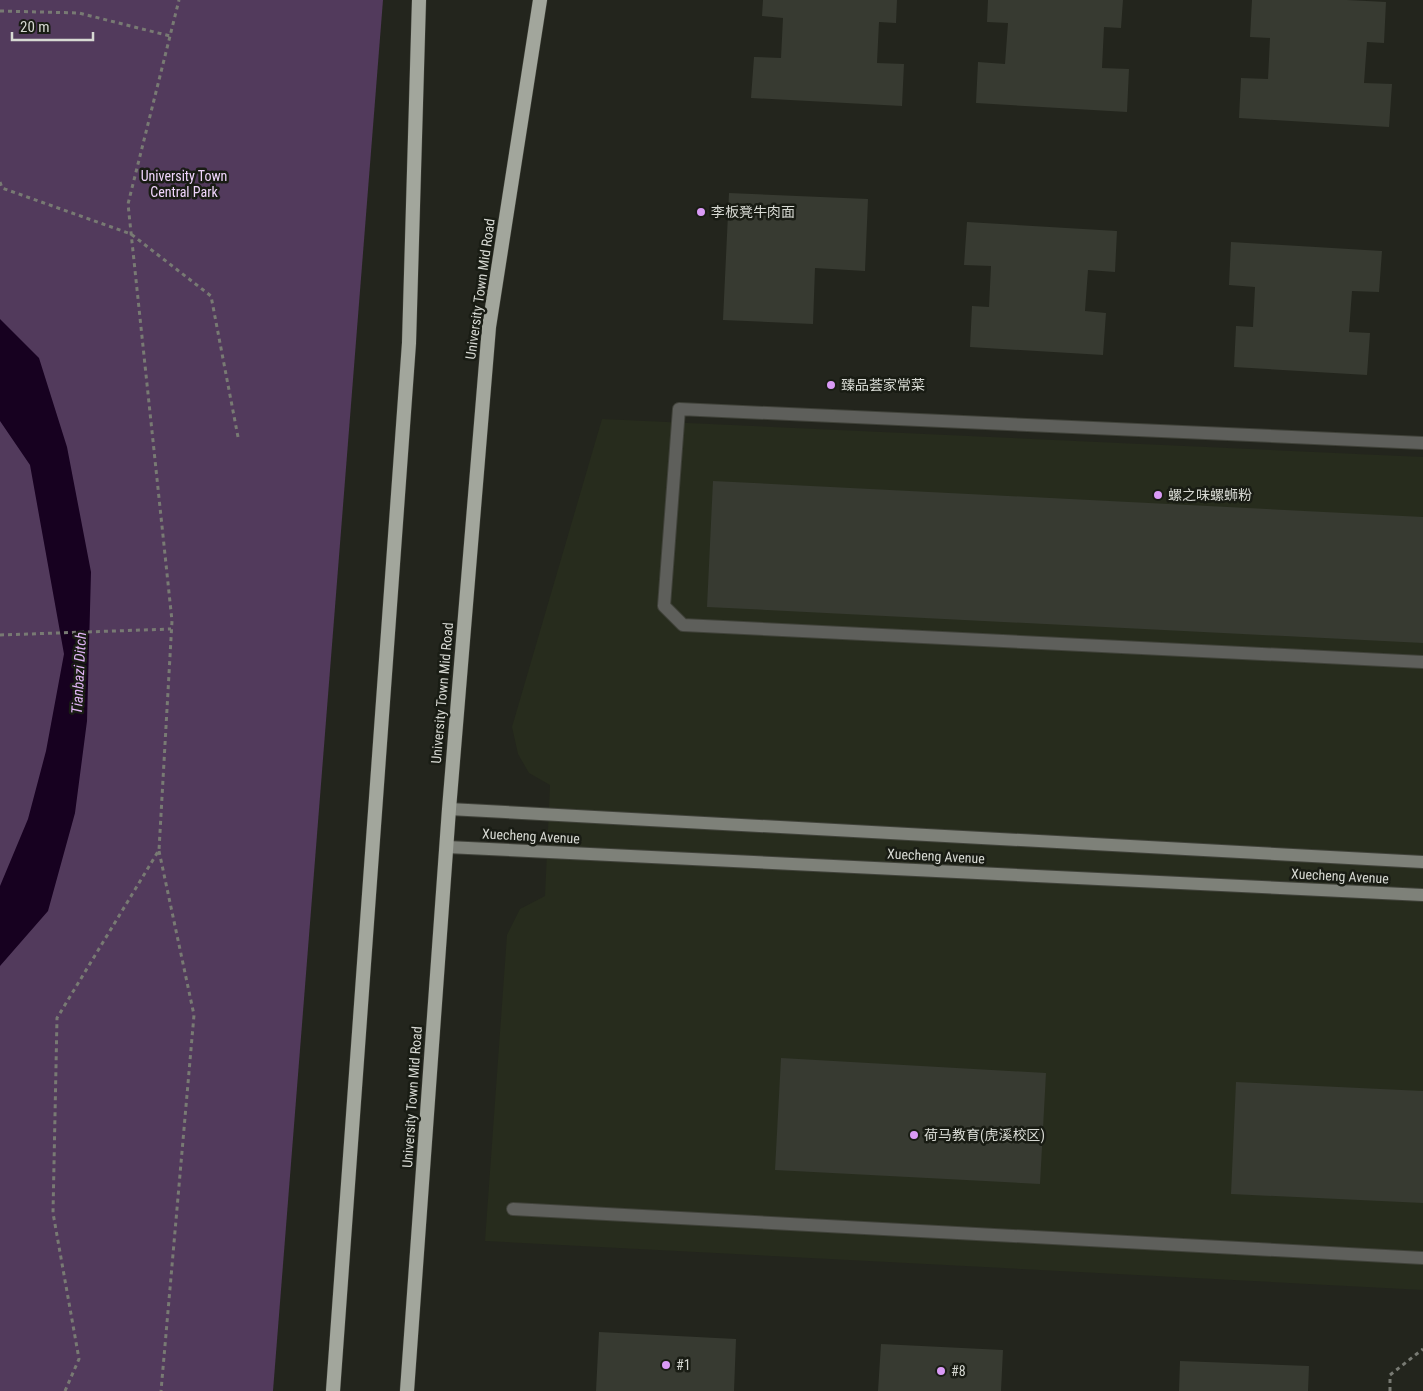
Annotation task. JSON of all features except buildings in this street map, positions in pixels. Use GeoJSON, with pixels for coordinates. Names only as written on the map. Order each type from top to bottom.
{"type":"FeatureCollection","features":[{"type":"Feature","properties":{"kind":"highway"},"geometry":{"type":"LineString","coordinates":[[333,1391],[409,343],[419,0]]}},
{"type":"Feature","properties":{"kind":"highway","name":"University Town Mid Road"},"geometry":{"type":"LineString","coordinates":[[407,1391],[449,809],[489,327],[540,0]]}},
{"type":"Feature","properties":{"kind":"main road","name":"Xuecheng Avenue"},"geometry":{"type":"LineString","coordinates":[[449,809],[1423,862]]}},
{"type":"Feature","properties":{"kind":"main road","name":"Xuecheng Avenue"},"geometry":{"type":"LineString","coordinates":[[447,847],[1423,895]]}},
{"type":"Feature","properties":{"kind":"lane"},"geometry":{"type":"LineString","coordinates":[[1423,442],[679,409],[664,606],[683,625],[1423,662]]}},
{"type":"Feature","properties":{"kind":"lane"},"geometry":{"type":"LineString","coordinates":[[513,1209],[1423,1258]]}},
{"type":"Feature","properties":{"kind":"path"},"geometry":{"type":"LineString","coordinates":[[161,1391],[194,1015],[159,850],[172,621],[128,204],[179,0]]}},
{"type":"Feature","properties":{"kind":"path"},"geometry":{"type":"LineString","coordinates":[[0,11],[79,13],[170,36]]}},
{"type":"Feature","properties":{"kind":"path"},"geometry":{"type":"LineString","coordinates":[[0,182],[2,188],[131,234],[211,296],[238,437]]}},
{"type":"Feature","properties":{"kind":"path"},"geometry":{"type":"LineString","coordinates":[[0,634],[171,629]]}},
{"type":"Feature","properties":{"kind":"path"},"geometry":{"type":"LineString","coordinates":[[65,1391],[79,1359],[53,1213],[57,1018],[159,850]]}},
{"type":"Feature","properties":{"kind":"path"},"geometry":{"type":"LineString","coordinates":[[1390,1391],[1390,1374],[1423,1349]]}},
{"type":"Feature","properties":{"kind":"shaded area"},"geometry":{"type":"Polygon","coordinates":[[[602,419],[1423,457],[1423,1290],[485,1241],[507,935],[520,909],[545,896],[550,785],[529,773],[518,754],[512,727],[602,419]]]}},
{"type":"Feature","properties":{"kind":"green space","name":"University Town Central Park"},"geometry":{"type":"Polygon","coordinates":[[[0,0],[383,0],[273,1391],[0,1391],[0,0]]]}},
{"type":"Feature","properties":{"kind":"water","name":"Tianbazi Ditch"},"geometry":{"type":"Polygon","coordinates":[[[0,319],[39,358],[67,447],[91,572],[87,721],[75,813],[48,911],[0,966],[0,886],[28,819],[46,751],[64,654],[30,465],[0,421],[0,319]]]}},
{"type":"Feature","properties":{"kind":"place","name":"李板凳牛肉面"},"geometry":{"type":"Point","coordinates":[701,212]}},
{"type":"Feature","properties":{"kind":"place","name":"臻品荟家常菜"},"geometry":{"type":"Point","coordinates":[831,385]}},
{"type":"Feature","properties":{"kind":"place","name":"螺之味螺蛳粉"},"geometry":{"type":"Point","coordinates":[1158,495]}},
{"type":"Feature","properties":{"kind":"place","name":"荷马教育(虎溪校区)"},"geometry":{"type":"Point","coordinates":[914,1135]}},
{"type":"Feature","properties":{"kind":"place","name":"#1"},"geometry":{"type":"Point","coordinates":[666,1365]}},
{"type":"Feature","properties":{"kind":"place","name":"#8"},"geometry":{"type":"Point","coordinates":[941,1371]}}]}
